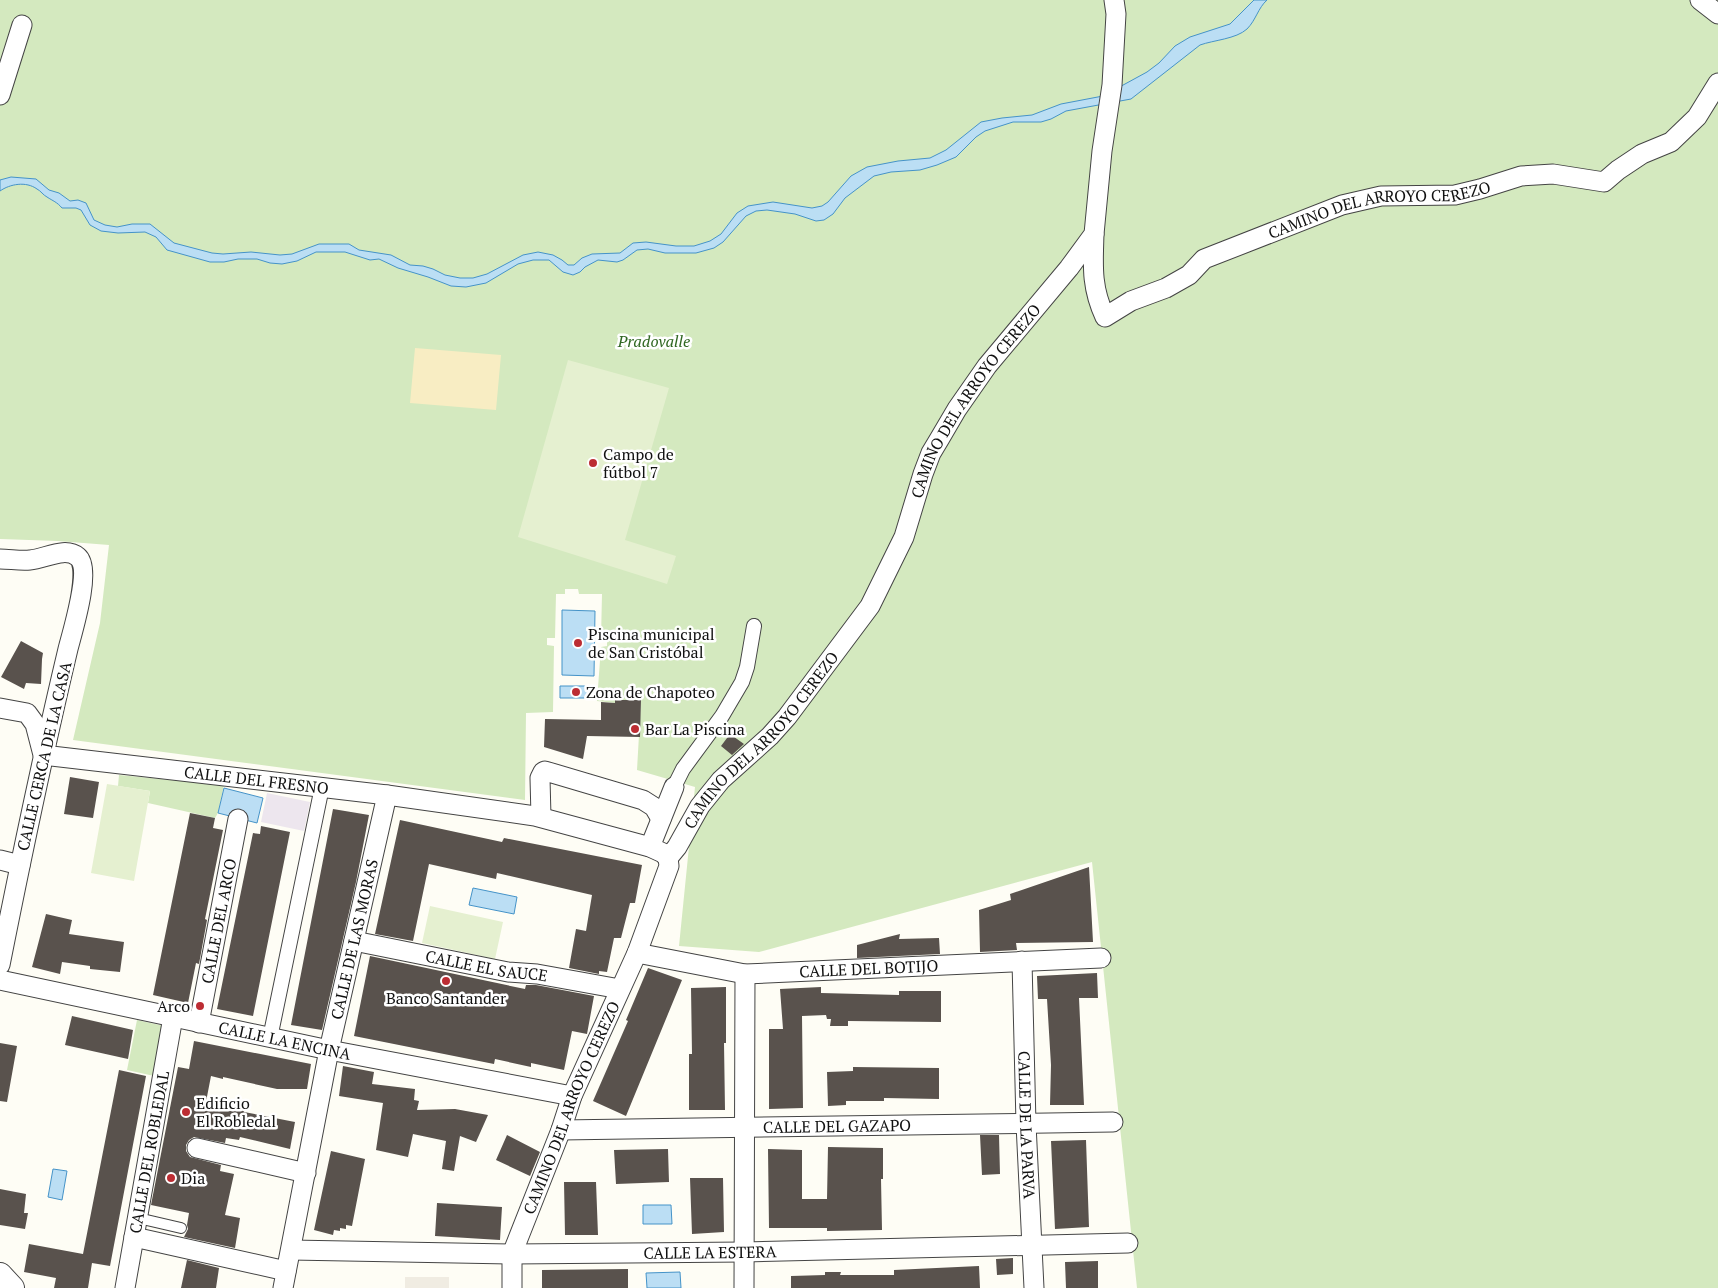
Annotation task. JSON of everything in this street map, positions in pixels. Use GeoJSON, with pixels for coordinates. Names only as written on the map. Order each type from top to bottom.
{"type":"FeatureCollection","features":[{"type":"Feature","properties":{"kind":"street","name":"CAMINO DEL ARROYO CEREZO"},"geometry":{"type":"LineString","coordinates":[[1114,0],[1116,14],[1112,85],[1094,234],[1093,284],[1098,304],[1105,317],[1131,301],[1166,288],[1189,275],[1204,260],[1342,205],[1381,196],[1455,195],[1521,176],[1552,174],[1604,182],[1642,154],[1671,142],[1697,117],[1718,83]]}},
{"type":"Feature","properties":{"kind":"street"},"geometry":{"type":"LineString","coordinates":[[1700,0],[1718,14]]}},
{"type":"Feature","properties":{"kind":"street"},"geometry":{"type":"LineString","coordinates":[[0,95],[22,25]]}},
{"type":"Feature","properties":{"kind":"street","name":"CAMINO DEL ARROYO CEREZO"},"geometry":{"type":"LineString","coordinates":[[512,1288],[512,1254],[572,1096],[637,953],[669,866],[668,858],[677,847],[700,806],[721,780],[770,736],[787,717],[870,606],[904,537],[923,474],[931,453],[940,438],[987,366],[1069,268],[1094,234]]}},
{"type":"Feature","properties":{"kind":"street","name":"CALLE CERCA DE LA CASA"},"geometry":{"type":"LineString","coordinates":[[0,559],[28,560],[63,552],[78,557],[82,563],[80,599],[43,755],[0,965]]}},
{"type":"Feature","properties":{"kind":"street"},"geometry":{"type":"LineString","coordinates":[[650,848],[683,769],[722,716],[742,682],[747,667],[754,626]]}},
{"type":"Feature","properties":{"kind":"street"},"geometry":{"type":"LineString","coordinates":[[0,708],[27,714],[35,724],[43,755]]}},
{"type":"Feature","properties":{"kind":"street","name":"CALLE DEL FRESNO"},"geometry":{"type":"LineString","coordinates":[[43,755],[387,795],[541,817],[650,848],[663,853],[668,858]]}},
{"type":"Feature","properties":{"kind":"street"},"geometry":{"type":"LineString","coordinates":[[541,817],[540,778],[543,772],[545,772],[643,800],[654,807],[662,819]]}},
{"type":"Feature","properties":{"kind":"street"},"geometry":{"type":"LineString","coordinates":[[270,1038],[322,787]]}},
{"type":"Feature","properties":{"kind":"street","name":"CALLE DE LAS MORAS"},"geometry":{"type":"LineString","coordinates":[[284,1279],[329,1050],[387,795]]}},
{"type":"Feature","properties":{"kind":"street","name":"CALLE DEL ARCO"},"geometry":{"type":"LineString","coordinates":[[199,1023],[238,819]]}},
{"type":"Feature","properties":{"kind":"street"},"geometry":{"type":"LineString","coordinates":[[0,860],[20,865]]}},
{"type":"Feature","properties":{"kind":"street","name":"CALLE EL SAUCE"},"geometry":{"type":"LineString","coordinates":[[354,942],[508,972],[537,974],[620,989]]}},
{"type":"Feature","properties":{"kind":"street","name":"CALLE DEL BOTIJO"},"geometry":{"type":"LineString","coordinates":[[637,953],[746,974],[1101,958]]}},
{"type":"Feature","properties":{"kind":"street","name":"CALLE DE LA PARVA"},"geometry":{"type":"LineString","coordinates":[[1022,961],[1026,1124],[1034,1288]]}},
{"type":"Feature","properties":{"kind":"street"},"geometry":{"type":"LineString","coordinates":[[744,1288],[746,974]]}},
{"type":"Feature","properties":{"kind":"street","name":"CALLE LA ENCINA"},"geometry":{"type":"LineString","coordinates":[[0,980],[329,1050],[572,1096]]}},
{"type":"Feature","properties":{"kind":"street","name":"CALLE DEL ROBLEDAL"},"geometry":{"type":"LineString","coordinates":[[125,1288],[173,1017]]}},
{"type":"Feature","properties":{"kind":"street","name":"CALLE DEL GAZAPO"},"geometry":{"type":"LineString","coordinates":[[560,1130],[1113,1122]]}},
{"type":"Feature","properties":{"kind":"street"},"geometry":{"type":"LineString","coordinates":[[197,1148],[306,1173]]}},
{"type":"Feature","properties":{"kind":"street"},"geometry":{"type":"LineString","coordinates":[[134,1237],[284,1279]]}},
{"type":"Feature","properties":{"kind":"street","name":"CALLE LA ESTERA"},"geometry":{"type":"LineString","coordinates":[[291,1250],[512,1254],[745,1252],[1128,1243]]}},
{"type":"Feature","properties":{"kind":"street"},"geometry":{"type":"LineString","coordinates":[[0,1275],[12,1288]]}},
{"type":"Feature","properties":{"kind":"lane"},"geometry":{"type":"LineString","coordinates":[[138,1218],[182,1228]]}},
{"type":"Feature","properties":{"kind":"shaded area"},"geometry":{"type":"Polygon","coordinates":[[[267,793],[310,802],[304,831],[261,822],[267,793]]]}},
{"type":"Feature","properties":{"kind":"shaded area"},"geometry":{"type":"Polygon","coordinates":[[[405,1277],[449,1277],[449,1288],[405,1288],[405,1277]]]}},
{"type":"Feature","properties":{"kind":"green space","name":"Pradovalle"},"geometry":{"type":"Polygon","coordinates":[[[0,0],[1718,0],[1718,1288],[1137,1288],[1092,862],[759,952],[679,946],[695,787],[637,770],[641,700],[616,700],[615,703],[597,701],[601,647],[607,646],[607,638],[601,638],[602,594],[579,594],[578,589],[565,589],[565,594],[556,594],[555,638],[547,638],[547,645],[554,646],[553,712],[526,713],[525,800],[73,740],[100,623],[109,545],[0,539],[0,0]]]}},
{"type":"Feature","properties":{"kind":"green space","name":"Campo de fútbol 7"},"geometry":{"type":"Polygon","coordinates":[[[568,360],[669,388],[625,540],[676,556],[667,584],[518,537],[568,360]]]}},
{"type":"Feature","properties":{"kind":"green space"},"geometry":{"type":"Polygon","coordinates":[[[119,775],[224,785],[218,813],[215,818],[148,803],[150,791],[118,786],[119,775]]]}},
{"type":"Feature","properties":{"kind":"green space"},"geometry":{"type":"Polygon","coordinates":[[[107,784],[150,791],[134,881],[91,873],[107,784]]]}},
{"type":"Feature","properties":{"kind":"green space"},"geometry":{"type":"Polygon","coordinates":[[[430,906],[503,922],[495,959],[422,943],[430,906]]]}},
{"type":"Feature","properties":{"kind":"green space"},"geometry":{"type":"Polygon","coordinates":[[[137,1020],[164,1026],[154,1076],[127,1070],[137,1020]]]}},
{"type":"Feature","properties":{"kind":"sand"},"geometry":{"type":"Polygon","coordinates":[[[415,348],[501,355],[496,410],[410,403],[415,348]]]}},
{"type":"Feature","properties":{"kind":"water"},"geometry":{"type":"Polygon","coordinates":[[[1254,0],[1267,0],[1247,29],[1231,37],[1200,45],[1131,99],[1066,111],[1041,122],[1013,122],[985,131],[976,137],[956,157],[937,165],[920,170],[891,172],[874,176],[845,198],[833,214],[824,220],[816,221],[795,214],[767,210],[756,211],[746,216],[723,242],[714,248],[696,253],[665,253],[648,249],[637,250],[617,262],[598,260],[573,275],[563,272],[549,260],[533,260],[518,264],[486,283],[466,287],[451,286],[398,268],[379,259],[370,260],[345,252],[316,252],[297,261],[282,264],[257,259],[210,262],[167,250],[156,237],[145,232],[118,233],[101,231],[90,225],[81,210],[62,208],[28,185],[18,184],[0,191],[0,180],[11,177],[36,179],[49,190],[59,193],[70,201],[78,200],[86,203],[94,220],[105,225],[117,227],[132,224],[150,224],[174,243],[212,253],[251,252],[280,255],[292,254],[319,244],[349,244],[359,250],[391,255],[410,265],[423,266],[445,275],[460,278],[473,278],[487,274],[523,255],[538,252],[553,255],[568,265],[574,265],[582,258],[592,254],[620,253],[633,243],[646,242],[694,246],[710,241],[721,234],[737,213],[748,206],[773,202],[812,208],[822,206],[828,202],[851,176],[867,167],[898,161],[930,158],[946,150],[981,122],[1032,115],[1061,104],[1103,96],[1147,72],[1159,63],[1175,46],[1190,37],[1230,24],[1254,0]]]}},
{"type":"Feature","properties":{"kind":"water","name":"Piscina municipal de San Cristóbal"},"geometry":{"type":"Polygon","coordinates":[[[562,610],[595,611],[594,676],[562,675],[562,610]]]}},
{"type":"Feature","properties":{"kind":"water","name":"Zona de Chapoteo"},"geometry":{"type":"Polygon","coordinates":[[[560,686],[593,686],[593,698],[560,698],[560,686]]]}},
{"type":"Feature","properties":{"kind":"water"},"geometry":{"type":"Polygon","coordinates":[[[224,788],[263,798],[257,823],[218,813],[224,788]]]}},
{"type":"Feature","properties":{"kind":"water"},"geometry":{"type":"Polygon","coordinates":[[[473,888],[517,897],[514,914],[469,905],[473,888]]]}},
{"type":"Feature","properties":{"kind":"water"},"geometry":{"type":"Polygon","coordinates":[[[53,1169],[67,1171],[62,1200],[48,1197],[53,1169]]]}},
{"type":"Feature","properties":{"kind":"water"},"geometry":{"type":"Polygon","coordinates":[[[643,1205],[671,1205],[672,1224],[643,1224],[643,1205]]]}},
{"type":"Feature","properties":{"kind":"water"},"geometry":{"type":"Polygon","coordinates":[[[680,1272],[681,1288],[647,1288],[646,1273],[680,1272]]]}},
{"type":"Feature","properties":{"kind":"building"},"geometry":{"type":"Polygon","coordinates":[[[21,641],[43,653],[41,684],[26,683],[24,689],[1,677],[21,641]]]}},
{"type":"Feature","properties":{"kind":"building"},"geometry":{"type":"Polygon","coordinates":[[[615,700],[641,700],[640,737],[587,736],[583,759],[544,747],[545,719],[601,720],[601,702],[615,703],[615,700]]]}},
{"type":"Feature","properties":{"kind":"building"},"geometry":{"type":"Polygon","coordinates":[[[730,734],[744,744],[732,755],[721,746],[730,734]]]}},
{"type":"Feature","properties":{"kind":"building"},"geometry":{"type":"Polygon","coordinates":[[[70,777],[99,782],[93,818],[64,814],[70,777]]]}},
{"type":"Feature","properties":{"kind":"building"},"geometry":{"type":"Polygon","coordinates":[[[333,809],[369,815],[356,882],[322,1030],[291,1025],[333,809]]]}},
{"type":"Feature","properties":{"kind":"building"},"geometry":{"type":"Polygon","coordinates":[[[190,813],[215,818],[213,828],[223,830],[205,919],[207,920],[199,964],[196,963],[188,1003],[153,995],[190,813]]]}},
{"type":"Feature","properties":{"kind":"building"},"geometry":{"type":"Polygon","coordinates":[[[400,820],[502,842],[504,838],[642,865],[635,903],[630,903],[621,938],[614,938],[607,972],[599,971],[599,974],[569,968],[576,929],[586,931],[592,895],[497,873],[496,879],[429,864],[413,941],[375,934],[400,820]]]}},
{"type":"Feature","properties":{"kind":"building"},"geometry":{"type":"Polygon","coordinates":[[[261,826],[290,832],[253,1016],[217,1009],[253,833],[260,834],[261,826]]]}},
{"type":"Feature","properties":{"kind":"building"},"geometry":{"type":"Polygon","coordinates":[[[1089,867],[1093,942],[1016,943],[1017,950],[980,952],[979,910],[1011,900],[1010,894],[1089,867]]]}},
{"type":"Feature","properties":{"kind":"building"},"geometry":{"type":"Polygon","coordinates":[[[46,914],[72,920],[69,934],[124,942],[120,972],[90,969],[90,966],[62,962],[60,974],[32,967],[46,914]]]}},
{"type":"Feature","properties":{"kind":"building"},"geometry":{"type":"Polygon","coordinates":[[[900,934],[899,939],[939,938],[940,954],[857,958],[857,945],[900,934]]]}},
{"type":"Feature","properties":{"kind":"building"},"geometry":{"type":"Polygon","coordinates":[[[370,956],[525,989],[526,985],[536,985],[594,996],[587,1034],[572,1031],[564,1070],[531,1063],[531,1067],[495,1059],[494,1064],[354,1036],[370,956]]]}},
{"type":"Feature","properties":{"kind":"building"},"geometry":{"type":"Polygon","coordinates":[[[648,968],[682,980],[626,1116],[593,1101],[628,1021],[626,1020],[648,968]]]}},
{"type":"Feature","properties":{"kind":"building"},"geometry":{"type":"Polygon","coordinates":[[[1097,973],[1098,998],[1079,998],[1084,1105],[1050,1105],[1051,1065],[1047,999],[1038,999],[1037,976],[1097,973]]]}},
{"type":"Feature","properties":{"kind":"building"},"geometry":{"type":"Polygon","coordinates":[[[726,987],[726,1043],[724,1043],[725,1110],[689,1110],[689,1054],[692,1054],[691,988],[726,987]]]}},
{"type":"Feature","properties":{"kind":"building"},"geometry":{"type":"Polygon","coordinates":[[[821,987],[821,993],[899,995],[899,991],[941,991],[941,1022],[848,1021],[848,1026],[830,1026],[831,1019],[827,1019],[826,1015],[802,1016],[803,1108],[769,1109],[769,1029],[783,1029],[780,989],[821,987]]]}},
{"type":"Feature","properties":{"kind":"building"},"geometry":{"type":"Polygon","coordinates":[[[72,1016],[133,1030],[128,1059],[65,1045],[72,1016]]]}},
{"type":"Feature","properties":{"kind":"building"},"geometry":{"type":"Polygon","coordinates":[[[194,1041],[311,1064],[307,1089],[277,1089],[211,1076],[205,1107],[245,1108],[244,1112],[295,1122],[290,1149],[240,1137],[239,1140],[226,1138],[225,1143],[194,1137],[186,1145],[186,1151],[190,1157],[221,1165],[220,1171],[234,1174],[225,1215],[240,1218],[235,1248],[184,1237],[188,1229],[189,1213],[151,1205],[178,1067],[189,1069],[194,1041]]]}},
{"type":"Feature","properties":{"kind":"building"},"geometry":{"type":"Polygon","coordinates":[[[0,1043],[17,1046],[7,1102],[0,1101],[0,1043]]]}},
{"type":"Feature","properties":{"kind":"building"},"geometry":{"type":"Polygon","coordinates":[[[343,1066],[374,1072],[372,1084],[415,1089],[414,1100],[419,1101],[417,1110],[455,1109],[488,1115],[476,1142],[460,1136],[454,1171],[442,1169],[446,1141],[413,1134],[408,1157],[376,1150],[383,1103],[339,1096],[343,1066]]]}},
{"type":"Feature","properties":{"kind":"building"},"geometry":{"type":"Polygon","coordinates":[[[853,1067],[939,1068],[939,1099],[884,1098],[884,1101],[846,1101],[846,1105],[828,1106],[827,1072],[853,1071],[853,1067]]]}},
{"type":"Feature","properties":{"kind":"building"},"geometry":{"type":"Polygon","coordinates":[[[119,1070],[146,1076],[110,1266],[92,1263],[88,1288],[54,1288],[56,1278],[24,1272],[29,1244],[83,1254],[119,1070]]]}},
{"type":"Feature","properties":{"kind":"building"},"geometry":{"type":"Polygon","coordinates":[[[507,1135],[540,1152],[530,1176],[496,1160],[507,1135]]]}},
{"type":"Feature","properties":{"kind":"building"},"geometry":{"type":"Polygon","coordinates":[[[980,1135],[999,1135],[1000,1174],[982,1175],[980,1135]]]}},
{"type":"Feature","properties":{"kind":"building"},"geometry":{"type":"Polygon","coordinates":[[[1086,1140],[1089,1227],[1055,1229],[1051,1141],[1086,1140]]]}},
{"type":"Feature","properties":{"kind":"building"},"geometry":{"type":"Polygon","coordinates":[[[828,1147],[883,1148],[883,1179],[881,1179],[882,1230],[827,1231],[827,1228],[769,1228],[768,1149],[802,1150],[802,1199],[827,1199],[828,1147]]]}},
{"type":"Feature","properties":{"kind":"building"},"geometry":{"type":"Polygon","coordinates":[[[668,1149],[669,1182],[616,1184],[614,1150],[668,1149]]]}},
{"type":"Feature","properties":{"kind":"building"},"geometry":{"type":"Polygon","coordinates":[[[331,1151],[365,1159],[352,1226],[346,1225],[346,1229],[340,1228],[340,1231],[334,1230],[333,1235],[314,1230],[331,1151]]]}},
{"type":"Feature","properties":{"kind":"building"},"geometry":{"type":"Polygon","coordinates":[[[690,1178],[723,1178],[724,1232],[692,1234],[690,1178]]]}},
{"type":"Feature","properties":{"kind":"building"},"geometry":{"type":"Polygon","coordinates":[[[564,1182],[596,1182],[598,1235],[565,1235],[564,1182]]]}},
{"type":"Feature","properties":{"kind":"building"},"geometry":{"type":"Polygon","coordinates":[[[0,1189],[26,1194],[24,1213],[28,1213],[25,1229],[0,1225],[0,1189]]]}},
{"type":"Feature","properties":{"kind":"building"},"geometry":{"type":"Polygon","coordinates":[[[437,1203],[502,1207],[500,1240],[435,1236],[437,1203]]]}},
{"type":"Feature","properties":{"kind":"building"},"geometry":{"type":"Polygon","coordinates":[[[1013,1258],[1013,1274],[997,1275],[996,1259],[1013,1258]]]}},
{"type":"Feature","properties":{"kind":"building"},"geometry":{"type":"Polygon","coordinates":[[[187,1260],[219,1268],[216,1288],[181,1288],[187,1260]]]}},
{"type":"Feature","properties":{"kind":"building"},"geometry":{"type":"Polygon","coordinates":[[[1098,1261],[1098,1288],[1066,1288],[1065,1262],[1098,1261]]]}},
{"type":"Feature","properties":{"kind":"building"},"geometry":{"type":"Polygon","coordinates":[[[979,1266],[980,1288],[791,1288],[791,1276],[825,1275],[825,1272],[841,1272],[840,1275],[894,1275],[894,1270],[979,1266]]]}},
{"type":"Feature","properties":{"kind":"building"},"geometry":{"type":"Polygon","coordinates":[[[628,1269],[628,1288],[542,1288],[542,1270],[628,1269]]]}},
{"type":"Feature","properties":{"kind":"place","name":"Campo de fútbol 7"},"geometry":{"type":"Point","coordinates":[593,463]}},
{"type":"Feature","properties":{"kind":"place","name":"Piscina municipal de San Cristóbal"},"geometry":{"type":"Point","coordinates":[578,643]}},
{"type":"Feature","properties":{"kind":"place","name":"Zona de Chapoteo"},"geometry":{"type":"Point","coordinates":[576,692]}},
{"type":"Feature","properties":{"kind":"place","name":"Bar La Piscina"},"geometry":{"type":"Point","coordinates":[635,729]}},
{"type":"Feature","properties":{"kind":"place","name":"Banco Santander"},"geometry":{"type":"Point","coordinates":[446,981]}},
{"type":"Feature","properties":{"kind":"place","name":"Arco"},"geometry":{"type":"Point","coordinates":[200,1006]}},
{"type":"Feature","properties":{"kind":"place","name":"Edificio El Robledal"},"geometry":{"type":"Point","coordinates":[186,1112]}},
{"type":"Feature","properties":{"kind":"place","name":"Dia"},"geometry":{"type":"Point","coordinates":[171,1178]}}]}
